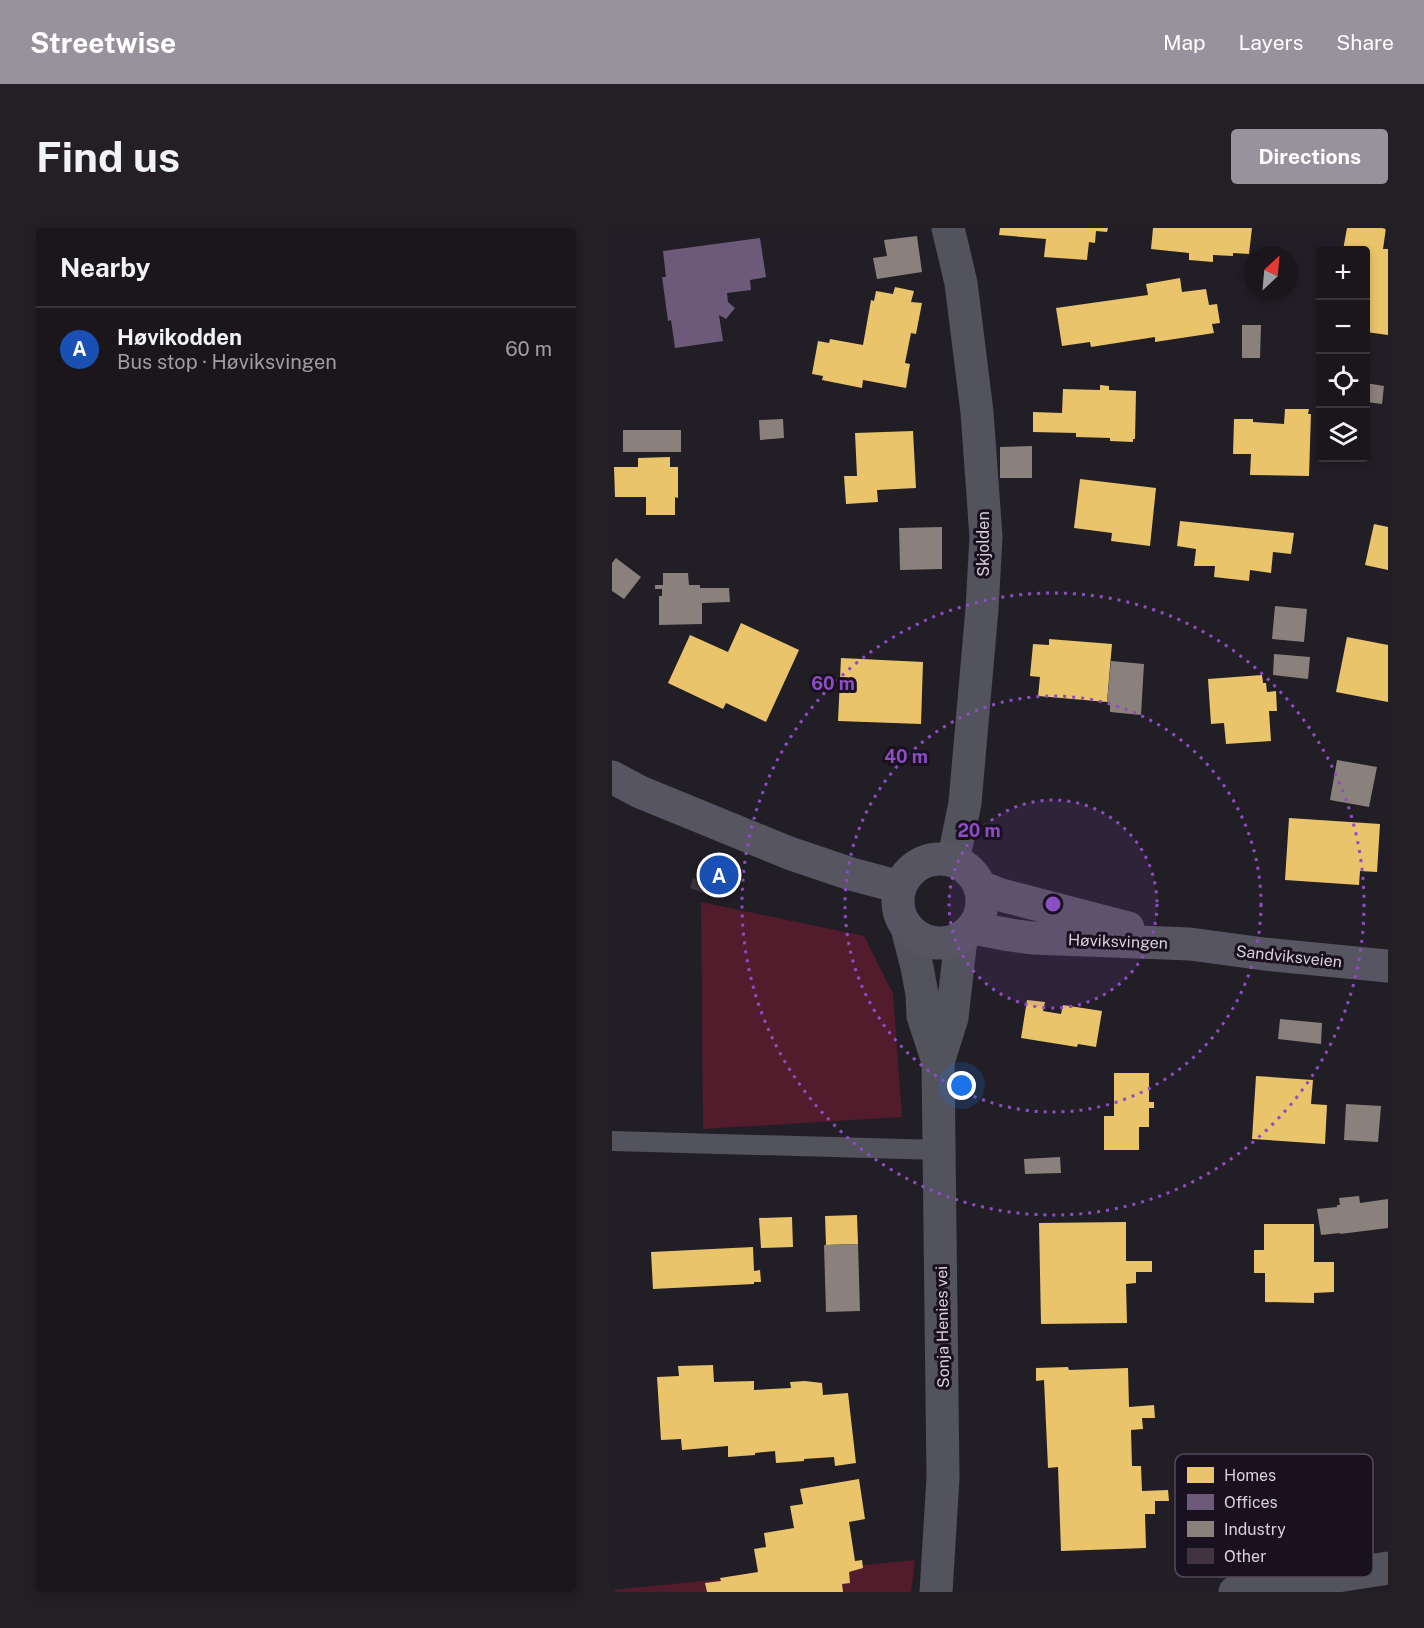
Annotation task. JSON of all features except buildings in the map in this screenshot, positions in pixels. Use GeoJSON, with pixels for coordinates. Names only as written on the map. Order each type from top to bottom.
{"type":"FeatureCollection","features":[{"type":"Feature","properties":{"kind":"main road"},"geometry":{"type":"LineString","coordinates":[[626,784],[789,853],[851,874],[900,887]]}},
{"type":"Feature","properties":{"kind":"main road"},"geometry":{"type":"LineString","coordinates":[[932,859],[951,860],[964,866],[973,874],[980,887],[983,898],[979,918],[967,933],[946,943],[936,944],[915,935],[907,928],[899,914],[897,904],[904,878],[915,866],[932,859]]}},
{"type":"Feature","properties":{"kind":"main road","name":"Høviksvingen"},"geometry":{"type":"LineString","coordinates":[[980,887],[1001,895],[1190,944]]}},
{"type":"Feature","properties":{"kind":"main road","name":"Høviksvingen"},"geometry":{"type":"LineString","coordinates":[[967,933],[1190,944]]}},
{"type":"Feature","properties":{"kind":"main road","name":"Sandviksveien"},"geometry":{"type":"LineString","coordinates":[[1190,944],[1388,966]]}},
{"type":"Feature","properties":{"kind":"street","name":"Skjolden"},"geometry":{"type":"LineString","coordinates":[[948,228],[961,284],[977,412],[986,537],[965,803],[951,860]]}},
{"type":"Feature","properties":{"kind":"street","name":"Sonja Henies vei"},"geometry":{"type":"LineString","coordinates":[[907,928],[922,994],[923,1016],[938,1062],[943,1478],[936,1592]]}},
{"type":"Feature","properties":{"kind":"street","name":"Sonja Henies vei"},"geometry":{"type":"LineString","coordinates":[[938,1062],[952,1018],[967,933]]}},
{"type":"Feature","properties":{"kind":"street"},"geometry":{"type":"LineString","coordinates":[[1373,1575],[1388,1568]]}},
{"type":"Feature","properties":{"kind":"street"},"geometry":{"type":"LineString","coordinates":[[1235,1592],[1357,1582]]}},
{"type":"Feature","properties":{"kind":"lane"},"geometry":{"type":"LineString","coordinates":[[612,1141],[940,1150]]}},
{"type":"Feature","properties":{"kind":"shaded area"},"geometry":{"type":"Polygon","coordinates":[[[701,902],[864,936],[893,994],[902,1117],[703,1129],[701,902]]]}},
{"type":"Feature","properties":{"kind":"shaded area"},"geometry":{"type":"Polygon","coordinates":[[[915,1560],[911,1592],[612,1592],[612,1590],[915,1560]]]}},
{"type":"Feature","properties":{"kind":"place","name":"Høvikodden"},"geometry":{"type":"Point","coordinates":[719,875]}}]}
